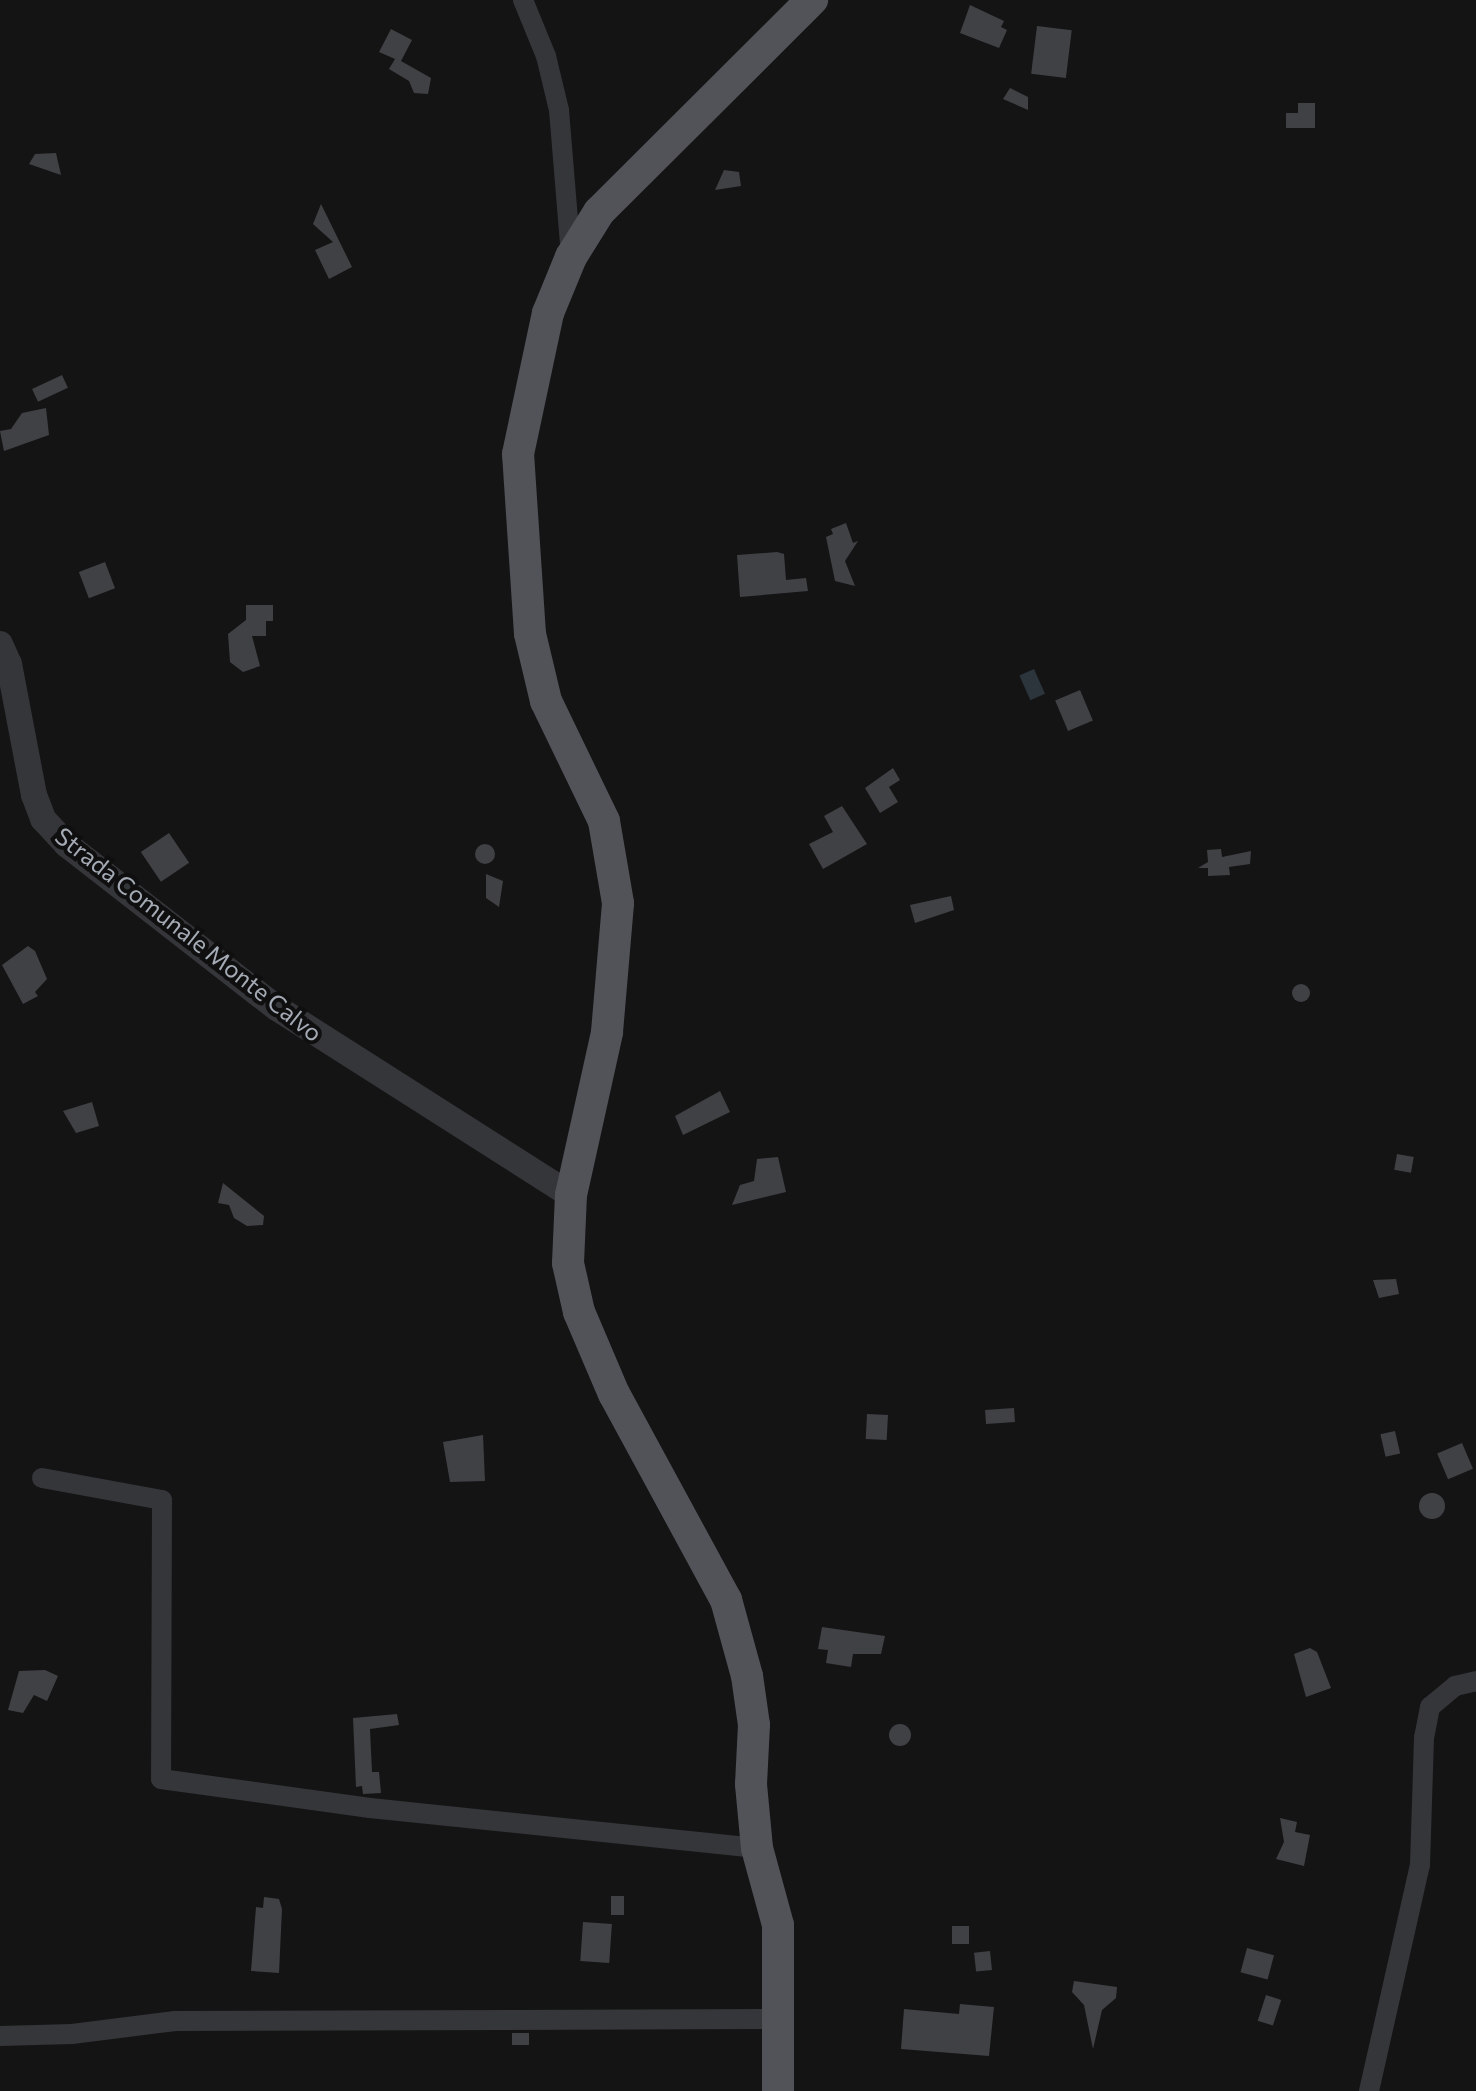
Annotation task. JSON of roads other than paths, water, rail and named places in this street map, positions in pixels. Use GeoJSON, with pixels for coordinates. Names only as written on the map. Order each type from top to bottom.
{"type":"FeatureCollection","features":[{"type":"Feature","properties":{"kind":"main road"},"geometry":{"type":"LineString","coordinates":[[778,2091],[781,2019],[778,1925],[757,1848],[751,1784],[754,1725],[730,1615],[614,1394],[579,1312],[568,1263],[571,1195],[607,1032],[618,903],[604,821],[546,701],[530,634],[518,454],[541,339],[571,257],[599,212],[812,0]]}},
{"type":"Feature","properties":{"kind":"street"},"geometry":{"type":"LineString","coordinates":[[523,0],[546,56],[559,110],[571,257]]}},
{"type":"Feature","properties":{"kind":"street","name":"Strada Comunale Monte Calvo"},"geometry":{"type":"LineString","coordinates":[[0,644],[9,664],[34,795],[43,819],[66,844],[277,1008],[571,1195]]}},
{"type":"Feature","properties":{"kind":"street"},"geometry":{"type":"LineString","coordinates":[[42,1478],[162,1500],[161,1779],[370,1808],[757,1848]]}},
{"type":"Feature","properties":{"kind":"street"},"geometry":{"type":"LineString","coordinates":[[1369,2091],[1420,1865],[1424,1738],[1430,1707],[1455,1686],[1476,1681]]}},
{"type":"Feature","properties":{"kind":"street"},"geometry":{"type":"LineString","coordinates":[[0,2036],[72,2034],[175,2021],[781,2019]]}}]}
